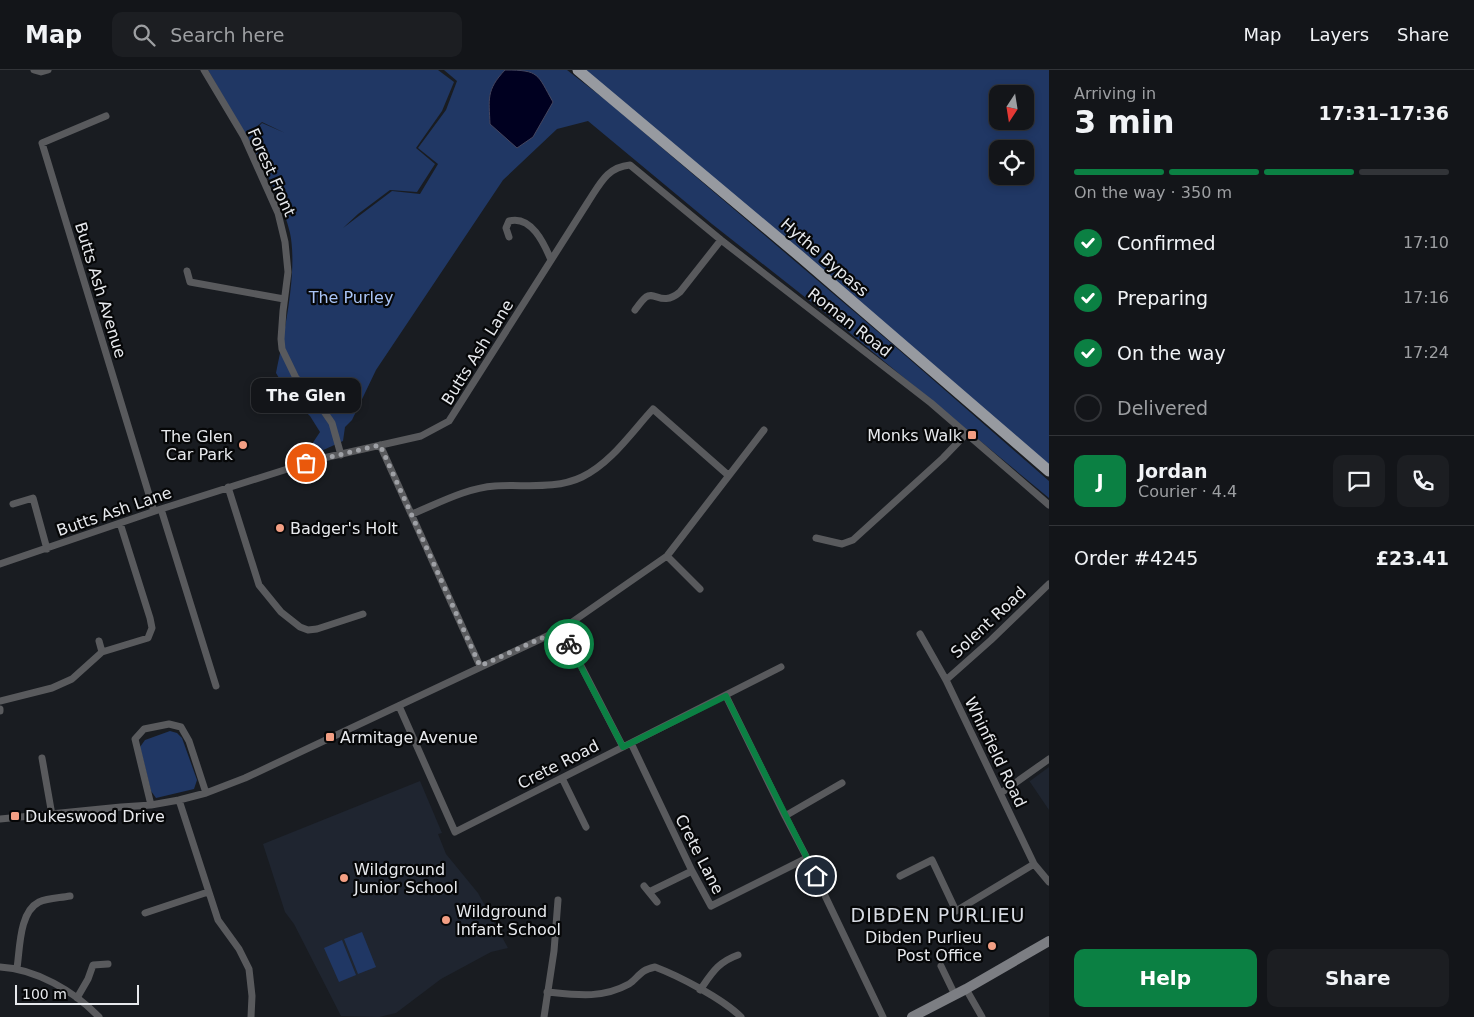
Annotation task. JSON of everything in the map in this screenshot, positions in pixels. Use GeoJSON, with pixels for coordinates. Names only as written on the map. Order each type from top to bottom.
{"type":"FeatureCollection","features":[{"type":"Feature","properties":{"kind":"main road","name":"Hythe Bypass"},"geometry":{"type":"LineString","coordinates":[[578,70],[772,233],[1049,471]]}},
{"type":"Feature","properties":{"kind":"street"},"geometry":{"type":"LineString","coordinates":[[34,70],[40,72],[48,70]]}},
{"type":"Feature","properties":{"kind":"street","name":"Forest Front"},"geometry":{"type":"LineString","coordinates":[[204,70],[244,137],[278,213],[285,242],[288,272],[281,340],[286,360],[296,378],[312,394],[332,423],[341,455]]}},
{"type":"Feature","properties":{"kind":"street","name":"Butts Ash Avenue"},"geometry":{"type":"LineString","coordinates":[[106,116],[42,143],[158,510]]}},
{"type":"Feature","properties":{"kind":"street","name":"Butts Ash Lane"},"geometry":{"type":"LineString","coordinates":[[0,564],[158,510],[319,459],[421,436],[449,421],[588,202],[608,174],[621,166],[630,165]]}},
{"type":"Feature","properties":{"kind":"street","name":"Roman Road"},"geometry":{"type":"LineString","coordinates":[[630,165],[721,240],[924,397],[1049,504]]}},
{"type":"Feature","properties":{"kind":"street"},"geometry":{"type":"LineString","coordinates":[[509,237],[506,228],[509,222],[516,219],[525,223],[544,242],[551,260]]}},
{"type":"Feature","properties":{"kind":"street"},"geometry":{"type":"LineString","coordinates":[[635,310],[646,297],[652,295],[666,299],[673,298],[680,292],[721,240]]}},
{"type":"Feature","properties":{"kind":"street"},"geometry":{"type":"LineString","coordinates":[[187,271],[190,282],[284,299]]}},
{"type":"Feature","properties":{"kind":"street"},"geometry":{"type":"LineString","coordinates":[[412,514],[465,492],[494,486],[558,485],[582,477],[608,459],[653,409],[728,475]]}},
{"type":"Feature","properties":{"kind":"street"},"geometry":{"type":"LineString","coordinates":[[0,819],[151,805],[206,793],[246,778],[480,666],[562,629],[667,556],[764,430]]}},
{"type":"Feature","properties":{"kind":"street"},"geometry":{"type":"LineString","coordinates":[[816,538],[842,544],[853,540],[943,458],[966,433]]}},
{"type":"Feature","properties":{"kind":"street"},"geometry":{"type":"LineString","coordinates":[[380,445],[480,666]]}},
{"type":"Feature","properties":{"kind":"street"},"geometry":{"type":"LineString","coordinates":[[228,487],[259,585],[281,612],[300,627],[308,630],[317,629],[363,614]]}},
{"type":"Feature","properties":{"kind":"street"},"geometry":{"type":"LineString","coordinates":[[13,504],[33,498],[47,549]]}},
{"type":"Feature","properties":{"kind":"street"},"geometry":{"type":"LineString","coordinates":[[158,510],[216,686]]}},
{"type":"Feature","properties":{"kind":"street"},"geometry":{"type":"LineString","coordinates":[[0,702],[52,688],[72,679],[102,652],[148,638],[152,628],[150,618],[120,523]]}},
{"type":"Feature","properties":{"kind":"street"},"geometry":{"type":"LineString","coordinates":[[667,556],[700,589]]}},
{"type":"Feature","properties":{"kind":"street","name":"Solent Road"},"geometry":{"type":"LineString","coordinates":[[946,680],[1049,584]]}},
{"type":"Feature","properties":{"kind":"street"},"geometry":{"type":"LineString","coordinates":[[562,629],[623,747]]}},
{"type":"Feature","properties":{"kind":"street","name":"Whinfield Road"},"geometry":{"type":"LineString","coordinates":[[920,634],[946,680],[1034,864],[1049,882]]}},
{"type":"Feature","properties":{"kind":"street"},"geometry":{"type":"LineString","coordinates":[[99,641],[102,652]]}},
{"type":"Feature","properties":{"kind":"street","name":"Crete Road"},"geometry":{"type":"LineString","coordinates":[[399,706],[455,832],[782,667]]}},
{"type":"Feature","properties":{"kind":"street"},"geometry":{"type":"LineString","coordinates":[[726,696],[807,858],[883,1017]]}},
{"type":"Feature","properties":{"kind":"street"},"geometry":{"type":"LineString","coordinates":[[151,805],[135,739],[144,729],[169,724],[181,727],[189,741],[206,793]]}},
{"type":"Feature","properties":{"kind":"street","name":"Crete Lane"},"geometry":{"type":"LineString","coordinates":[[631,743],[692,871],[711,906],[807,858]]}},
{"type":"Feature","properties":{"kind":"street"},"geometry":{"type":"LineString","coordinates":[[42,758],[52,815]]}},
{"type":"Feature","properties":{"kind":"street"},"geometry":{"type":"LineString","coordinates":[[1001,794],[1049,759]]}},
{"type":"Feature","properties":{"kind":"street"},"geometry":{"type":"LineString","coordinates":[[562,778],[586,827]]}},
{"type":"Feature","properties":{"kind":"street"},"geometry":{"type":"LineString","coordinates":[[785,816],[842,783]]}},
{"type":"Feature","properties":{"kind":"street"},"geometry":{"type":"LineString","coordinates":[[179,800],[218,920],[239,949],[249,969],[252,996],[251,1017]]}},
{"type":"Feature","properties":{"kind":"street"},"geometry":{"type":"LineString","coordinates":[[900,876],[932,860],[956,911],[1034,864]]}},
{"type":"Feature","properties":{"kind":"street"},"geometry":{"type":"LineString","coordinates":[[649,892],[692,871]]}},
{"type":"Feature","properties":{"kind":"street"},"geometry":{"type":"LineString","coordinates":[[644,886],[657,902]]}},
{"type":"Feature","properties":{"kind":"street"},"geometry":{"type":"LineString","coordinates":[[145,913],[208,892]]}},
{"type":"Feature","properties":{"kind":"street"},"geometry":{"type":"LineString","coordinates":[[17,968],[22,927],[28,913],[37,903],[70,896]]}},
{"type":"Feature","properties":{"kind":"street"},"geometry":{"type":"LineString","coordinates":[[544,1017],[554,951],[558,900]]}},
{"type":"Feature","properties":{"kind":"street"},"geometry":{"type":"LineString","coordinates":[[912,1017],[966,989],[1049,941]]}},
{"type":"Feature","properties":{"kind":"street"},"geometry":{"type":"LineString","coordinates":[[700,990],[714,969],[726,959],[738,955]]}},
{"type":"Feature","properties":{"kind":"street"},"geometry":{"type":"LineString","coordinates":[[77,998],[88,979],[92,964],[108,964]]}},
{"type":"Feature","properties":{"kind":"street"},"geometry":{"type":"LineString","coordinates":[[941,966],[954,995]]}},
{"type":"Feature","properties":{"kind":"street"},"geometry":{"type":"LineString","coordinates":[[0,967],[17,968],[36,975],[77,998],[99,1017]]}},
{"type":"Feature","properties":{"kind":"street"},"geometry":{"type":"LineString","coordinates":[[547,992],[580,996],[600,995],[631,983],[644,971],[655,967],[700,990],[741,1017]]}},
{"type":"Feature","properties":{"kind":"street"},"geometry":{"type":"LineString","coordinates":[[966,989],[982,1017]]}},
{"type":"Feature","properties":{"kind":"shaded area"},"geometry":{"type":"Polygon","coordinates":[[[505,70],[525,71],[536,76],[544,85],[553,102],[533,137],[517,148],[490,124],[490,95],[494,83],[505,70]]]}},
{"type":"Feature","properties":{"kind":"shaded area"},"geometry":{"type":"Polygon","coordinates":[[[1049,767],[1049,810],[1028,779],[1030,781],[1049,767]]]}},
{"type":"Feature","properties":{"kind":"shaded area","name":"Wildground Junior School"},"geometry":{"type":"Polygon","coordinates":[[[420,781],[442,833],[438,834],[446,854],[478,893],[508,948],[491,952],[441,979],[396,1013],[379,1017],[341,1016],[294,924],[285,912],[263,844],[420,781]]]}},
{"type":"Feature","properties":{"kind":"green space","name":"The Purley"},"geometry":{"type":"Polygon","coordinates":[[[208,70],[438,70],[454,82],[442,111],[416,148],[435,164],[417,192],[390,190],[343,228],[392,191],[420,194],[438,164],[418,148],[446,110],[457,81],[444,70],[567,70],[607,101],[891,343],[1049,481],[1049,498],[839,324],[712,224],[588,121],[557,129],[503,180],[376,370],[352,420],[345,427],[343,441],[319,452],[312,444],[320,432],[310,416],[291,398],[276,373],[289,303],[292,248],[290,233],[283,210],[248,138],[262,123],[285,133],[262,122],[246,136],[208,70]]]}},
{"type":"Feature","properties":{"kind":"green space"},"geometry":{"type":"Polygon","coordinates":[[[584,70],[1049,70],[1049,468],[584,70]]]}},
{"type":"Feature","properties":{"kind":"green space"},"geometry":{"type":"Polygon","coordinates":[[[170,731],[177,733],[182,738],[197,780],[194,789],[156,798],[151,791],[140,747],[145,740],[170,731]]]}},
{"type":"Feature","properties":{"kind":"green space"},"geometry":{"type":"Polygon","coordinates":[[[362,932],[376,967],[358,974],[344,939],[362,932]]]}},
{"type":"Feature","properties":{"kind":"green space"},"geometry":{"type":"Polygon","coordinates":[[[342,940],[356,975],[339,982],[324,948],[342,940]]]}},
{"type":"Feature","properties":{"kind":"way so far"},"geometry":{"type":"LineString","coordinates":[[306,463],[380,445],[480,666],[562,629],[569,644]]}},
{"type":"Feature","properties":{"kind":"place","name":"Monks Walk"},"geometry":{"type":"Point","coordinates":[972,435]}},
{"type":"Feature","properties":{"kind":"place","name":"The Glen Car Park"},"geometry":{"type":"Point","coordinates":[243,445]}},
{"type":"Feature","properties":{"kind":"place","name":"The Glen"},"geometry":{"type":"Point","coordinates":[306,463]}},
{"type":"Feature","properties":{"kind":"place","name":"Badger's Holt"},"geometry":{"type":"Point","coordinates":[280,528]}},
{"type":"Feature","properties":{"kind":"place","name":"Armitage Avenue"},"geometry":{"type":"Point","coordinates":[330,737]}},
{"type":"Feature","properties":{"kind":"place","name":"Dukeswood Drive"},"geometry":{"type":"Point","coordinates":[15,816]}},
{"type":"Feature","properties":{"kind":"place","name":"Wildground Junior School"},"geometry":{"type":"Point","coordinates":[344,878]}},
{"type":"Feature","properties":{"kind":"place","name":"Wildground Infant School"},"geometry":{"type":"Point","coordinates":[446,920]}},
{"type":"Feature","properties":{"kind":"place","name":"Dibden Purlieu Post Office"},"geometry":{"type":"Point","coordinates":[992,946]}},
{"type":"Feature","properties":{"kind":"district","name":"DIBDEN PURLIEU"},"geometry":{"type":"Point","coordinates":[938,915]}},
{"type":"Feature","properties":{"kind":"route"},"geometry":{"type":"LineString","coordinates":[[569,644],[623,747],[726,696],[816,876]]}}]}
